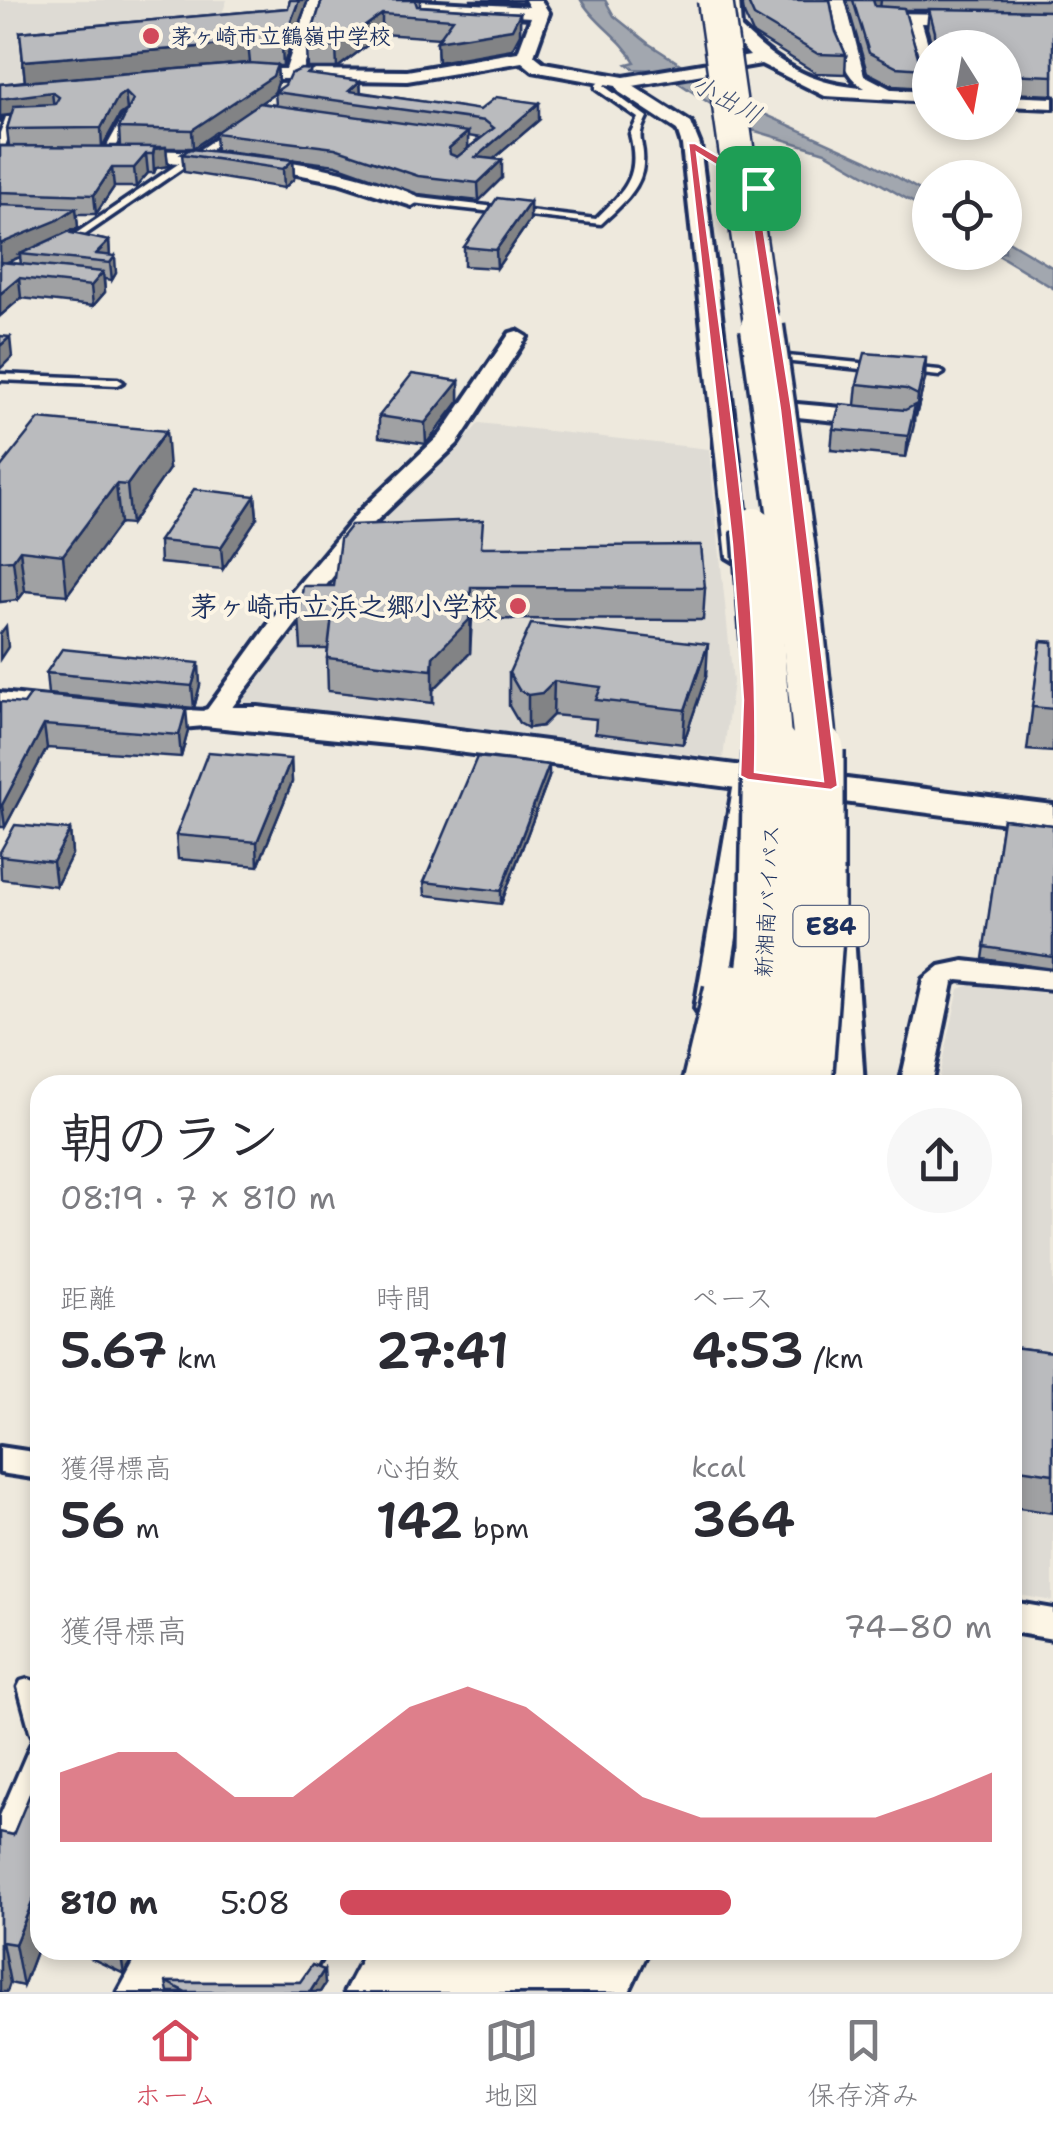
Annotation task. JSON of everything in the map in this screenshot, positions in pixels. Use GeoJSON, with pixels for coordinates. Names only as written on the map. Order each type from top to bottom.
{"type":"FeatureCollection","features":[{"type":"Feature","properties":{"kind":"highway","name":"新湘南バイパス"},"geometry":{"type":"LineString","coordinates":[[688,0],[758,565],[816,922],[805,1075]]}},
{"type":"Feature","properties":{"kind":"highway","name":"新湘南バイパス"},"geometry":{"type":"LineString","coordinates":[[715,0],[794,558],[792,775],[751,1075]]}},
{"type":"Feature","properties":{"kind":"highway"},"geometry":{"type":"LineString","coordinates":[[712,1075],[731,998],[744,899],[792,775]]}},
{"type":"Feature","properties":{"kind":"highway","name":"E84"},"geometry":{"type":"LineString","coordinates":[[792,775],[832,941],[837,1075]]}},
{"type":"Feature","properties":{"kind":"highway"},"geometry":{"type":"LineString","coordinates":[[158,1992],[179,1960]]}},
{"type":"Feature","properties":{"kind":"highway"},"geometry":{"type":"LineString","coordinates":[[218,1992],[239,1960]]}},
{"type":"Feature","properties":{"kind":"highway"},"geometry":{"type":"LineString","coordinates":[[384,1992],[403,1960]]}},
{"type":"Feature","properties":{"kind":"highway"},"geometry":{"type":"LineString","coordinates":[[460,1992],[478,1960]]}},
{"type":"Feature","properties":{"kind":"highway"},"geometry":{"type":"LineString","coordinates":[[535,1992],[555,1960]]}},
{"type":"Feature","properties":{"kind":"highway"},"geometry":{"type":"LineString","coordinates":[[587,1992],[602,1960]]}},
{"type":"Feature","properties":{"kind":"street"},"geometry":{"type":"LineString","coordinates":[[294,79],[317,0]]}},
{"type":"Feature","properties":{"kind":"street"},"geometry":{"type":"LineString","coordinates":[[410,0],[435,6],[537,14],[525,56]]}},
{"type":"Feature","properties":{"kind":"street"},"geometry":{"type":"LineString","coordinates":[[731,0],[733,29],[753,60],[814,88],[912,96]]}},
{"type":"Feature","properties":{"kind":"street"},"geometry":{"type":"LineString","coordinates":[[838,0],[858,78],[894,95]]}},
{"type":"Feature","properties":{"kind":"street"},"geometry":{"type":"LineString","coordinates":[[886,12],[912,18],[983,20]]}},
{"type":"Feature","properties":{"kind":"street"},"geometry":{"type":"LineString","coordinates":[[912,18],[916,30]]}},
{"type":"Feature","properties":{"kind":"street"},"geometry":{"type":"LineString","coordinates":[[212,76],[250,72],[294,79],[407,76],[525,56],[539,66],[633,81],[753,60]]}},
{"type":"Feature","properties":{"kind":"street"},"geometry":{"type":"LineString","coordinates":[[633,81],[625,88],[685,127],[692,146],[738,544],[750,700],[792,775],[698,1075]]}},
{"type":"Feature","properties":{"kind":"street"},"geometry":{"type":"LineString","coordinates":[[1022,102],[1053,104]]}},
{"type":"Feature","properties":{"kind":"street"},"geometry":{"type":"LineString","coordinates":[[692,146],[753,181],[758,188],[754,200],[786,410],[792,775],[846,1075]]}},
{"type":"Feature","properties":{"kind":"street"},"geometry":{"type":"LineString","coordinates":[[98,155],[198,154],[324,172],[363,180],[412,200]]}},
{"type":"Feature","properties":{"kind":"street"},"geometry":{"type":"LineString","coordinates":[[217,718],[220,704],[312,583],[368,518],[449,439],[518,336]]}},
{"type":"Feature","properties":{"kind":"street"},"geometry":{"type":"LineString","coordinates":[[786,410],[904,420]]}},
{"type":"Feature","properties":{"kind":"street"},"geometry":{"type":"LineString","coordinates":[[0,700],[91,710]]}},
{"type":"Feature","properties":{"kind":"street"},"geometry":{"type":"LineString","coordinates":[[128,714],[182,720],[258,718],[792,775],[1053,817]]}},
{"type":"Feature","properties":{"kind":"street"},"geometry":{"type":"LineString","coordinates":[[918,1075],[939,979],[964,970],[1053,980]]}},
{"type":"Feature","properties":{"kind":"street"},"geometry":{"type":"LineString","coordinates":[[0,1460],[30,1464]]}},
{"type":"Feature","properties":{"kind":"street"},"geometry":{"type":"LineString","coordinates":[[1022,1619],[1053,1624]]}},
{"type":"Feature","properties":{"kind":"street"},"geometry":{"type":"LineString","coordinates":[[277,1992],[298,1960]]}},
{"type":"Feature","properties":{"kind":"lane"},"geometry":{"type":"LineString","coordinates":[[422,20],[435,6]]}},
{"type":"Feature","properties":{"kind":"lane"},"geometry":{"type":"LineString","coordinates":[[516,27],[537,14]]}},
{"type":"Feature","properties":{"kind":"lane"},"geometry":{"type":"LineString","coordinates":[[412,200],[598,222],[625,194],[640,172],[642,158],[634,134],[642,117],[598,87],[604,79]]}},
{"type":"Feature","properties":{"kind":"lane"},"geometry":{"type":"LineString","coordinates":[[98,155],[126,117]]}},
{"type":"Feature","properties":{"kind":"lane"},"geometry":{"type":"LineString","coordinates":[[6,153],[8,119],[39,118]]}},
{"type":"Feature","properties":{"kind":"lane"},"geometry":{"type":"LineString","coordinates":[[49,252],[244,123]]}},
{"type":"Feature","properties":{"kind":"lane"},"geometry":{"type":"LineString","coordinates":[[78,220],[98,221]]}},
{"type":"Feature","properties":{"kind":"lane"},"geometry":{"type":"LineString","coordinates":[[777,358],[939,373]]}},
{"type":"Feature","properties":{"kind":"lane"},"geometry":{"type":"LineString","coordinates":[[0,378],[118,382]]}},
{"type":"Feature","properties":{"kind":"lane"},"geometry":{"type":"LineString","coordinates":[[28,1686],[30,1694]]}},
{"type":"Feature","properties":{"kind":"lane"},"geometry":{"type":"LineString","coordinates":[[0,1840],[30,1770]]}},
{"type":"Feature","properties":{"kind":"shaded area","name":"茅ヶ崎市立鶴嶺中学校"},"geometry":{"type":"Polygon","coordinates":[[[0,0],[227,0],[219,22],[306,19],[291,70],[0,91],[0,0]]]}},
{"type":"Feature","properties":{"kind":"shaded area","name":"茅ヶ崎市立浜之郷小学校"},"geometry":{"type":"Polygon","coordinates":[[[479,423],[709,449],[733,682],[723,758],[238,702],[382,516],[459,447],[479,423]]]}},
{"type":"Feature","properties":{"kind":"shaded area"},"geometry":{"type":"Polygon","coordinates":[[[973,984],[1053,994],[1053,1601],[1022,1596],[1022,1075],[940,1075],[959,989],[973,984]]]}},
{"type":"Feature","properties":{"kind":"water","name":"小出川"},"geometry":{"type":"Polygon","coordinates":[[[581,0],[605,0],[614,16],[649,44],[744,105],[867,160],[912,186],[912,202],[825,152],[749,129],[659,70],[634,69],[627,64],[635,62],[629,53],[581,0]]]}},
{"type":"Feature","properties":{"kind":"water"},"geometry":{"type":"Polygon","coordinates":[[[1022,249],[1053,268],[1053,288],[1022,269],[1022,249]]]}},
{"type":"Feature","properties":{"kind":"building"},"geometry":{"type":"Polygon","coordinates":[[[290,0],[299,0],[282,45],[248,43],[23,61],[20,32],[288,8],[290,0]]]}},
{"type":"Feature","properties":{"kind":"building"},"geometry":{"type":"Polygon","coordinates":[[[322,0],[415,0],[417,6],[520,13],[512,29],[437,41],[453,19],[382,14],[336,47],[307,48],[322,0]]]}},
{"type":"Feature","properties":{"kind":"building"},"geometry":{"type":"Polygon","coordinates":[[[747,0],[830,0],[836,32],[846,55],[818,54],[754,16],[747,0]]]}},
{"type":"Feature","properties":{"kind":"building"},"geometry":{"type":"Polygon","coordinates":[[[853,0],[873,0],[875,6],[904,8],[912,36],[912,68],[896,67],[869,53],[853,0]]]}},
{"type":"Feature","properties":{"kind":"building"},"geometry":{"type":"Polygon","coordinates":[[[929,9],[1053,11],[1053,76],[1022,75],[1022,30],[934,30],[929,9]]]}},
{"type":"Feature","properties":{"kind":"building"},"geometry":{"type":"Polygon","coordinates":[[[249,63],[277,65],[273,76],[192,130],[119,128],[133,100],[125,92],[118,97],[101,128],[7,129],[14,106],[55,104],[59,97],[52,92],[0,99],[0,84],[249,63]]]}},
{"type":"Feature","properties":{"kind":"building"},"geometry":{"type":"Polygon","coordinates":[[[301,69],[313,70],[307,74],[360,81],[349,91],[480,110],[496,97],[539,103],[476,157],[502,160],[478,183],[418,176],[335,148],[215,133],[259,103],[468,132],[449,148],[450,154],[457,157],[494,128],[485,121],[275,92],[285,85],[290,74],[301,69]]]}},
{"type":"Feature","properties":{"kind":"building"},"geometry":{"type":"Polygon","coordinates":[[[0,146],[166,147],[146,154],[134,168],[112,168],[94,195],[0,192],[0,146]]]}},
{"type":"Feature","properties":{"kind":"building"},"geometry":{"type":"Polygon","coordinates":[[[190,149],[293,160],[283,169],[182,154],[190,149]]]}},
{"type":"Feature","properties":{"kind":"building"},"geometry":{"type":"Polygon","coordinates":[[[497,198],[530,202],[496,250],[464,247],[497,198]]]}},
{"type":"Feature","properties":{"kind":"building"},"geometry":{"type":"Polygon","coordinates":[[[0,205],[76,208],[56,221],[0,244],[0,205]]]}},
{"type":"Feature","properties":{"kind":"building"},"geometry":{"type":"Polygon","coordinates":[[[74,229],[71,233],[109,241],[96,254],[115,256],[110,263],[20,254],[74,229]]]}},
{"type":"Feature","properties":{"kind":"building"},"geometry":{"type":"Polygon","coordinates":[[[0,262],[103,272],[91,286],[19,278],[0,294],[0,262]]]}},
{"type":"Feature","properties":{"kind":"building"},"geometry":{"type":"Polygon","coordinates":[[[865,353],[926,358],[918,395],[906,389],[857,384],[865,353]]]}},
{"type":"Feature","properties":{"kind":"building"},"geometry":{"type":"Polygon","coordinates":[[[412,374],[459,381],[425,423],[379,416],[412,374]]]}},
{"type":"Feature","properties":{"kind":"building"},"geometry":{"type":"Polygon","coordinates":[[[840,404],[905,410],[915,405],[908,436],[833,429],[840,404]]]}},
{"type":"Feature","properties":{"kind":"building"},"geometry":{"type":"Polygon","coordinates":[[[39,419],[166,431],[127,485],[116,484],[63,555],[20,550],[13,560],[0,561],[0,468],[39,419]]]}},
{"type":"Feature","properties":{"kind":"building"},"geometry":{"type":"Polygon","coordinates":[[[194,489],[255,496],[221,547],[159,541],[194,489]]]}},
{"type":"Feature","properties":{"kind":"building"},"geometry":{"type":"Polygon","coordinates":[[[483,520],[481,547],[701,545],[705,588],[471,587],[469,620],[433,657],[432,670],[327,658],[332,616],[299,616],[303,586],[334,586],[340,539],[351,525],[483,520]]]}},
{"type":"Feature","properties":{"kind":"building"},"geometry":{"type":"Polygon","coordinates":[[[531,624],[708,644],[685,710],[596,700],[601,687],[554,681],[542,693],[528,695],[519,690],[509,673],[531,624]]]}},
{"type":"Feature","properties":{"kind":"building"},"geometry":{"type":"Polygon","coordinates":[[[1041,641],[1053,642],[1053,709],[1032,707],[1041,641]]]}},
{"type":"Feature","properties":{"kind":"building"},"geometry":{"type":"Polygon","coordinates":[[[62,649],[199,663],[192,686],[46,673],[62,649]]]}},
{"type":"Feature","properties":{"kind":"building"},"geometry":{"type":"Polygon","coordinates":[[[31,694],[186,709],[179,735],[44,725],[0,805],[0,702],[24,704],[31,694]]]}},
{"type":"Feature","properties":{"kind":"building"},"geometry":{"type":"Polygon","coordinates":[[[208,752],[291,759],[257,842],[176,835],[208,752]]]}},
{"type":"Feature","properties":{"kind":"building"},"geometry":{"type":"Polygon","coordinates":[[[477,757],[549,765],[501,891],[424,882],[477,757]]]}},
{"type":"Feature","properties":{"kind":"building"},"geometry":{"type":"Polygon","coordinates":[[[1003,819],[1053,825],[1053,957],[984,947],[1003,819]]]}},
{"type":"Feature","properties":{"kind":"building"},"geometry":{"type":"Polygon","coordinates":[[[15,825],[70,830],[53,862],[0,856],[15,825]]]}},
{"type":"Feature","properties":{"kind":"building"},"geometry":{"type":"Polygon","coordinates":[[[1022,1348],[1053,1352],[1053,1474],[1022,1469],[1022,1348]]]}},
{"type":"Feature","properties":{"kind":"building"},"geometry":{"type":"Polygon","coordinates":[[[30,1794],[30,1908],[15,1944],[2,1942],[0,1948],[0,1832],[13,1835],[30,1794]]]}},
{"type":"Feature","properties":{"kind":"building"},"geometry":{"type":"Polygon","coordinates":[[[312,1965],[324,1970],[310,1992],[186,1992],[166,1982],[300,1982],[312,1965]]]}},
{"type":"Feature","properties":{"kind":"place","name":"茅ヶ崎市立鶴嶺中学校"},"geometry":{"type":"Point","coordinates":[151,36]}},
{"type":"Feature","properties":{"kind":"place","name":"茅ヶ崎市立浜之郷小学校"},"geometry":{"type":"Point","coordinates":[518,606]}},
{"type":"Feature","properties":{"kind":"route"},"geometry":{"type":"LineString","coordinates":[[692,146],[753,181],[758,188],[754,200],[786,410],[831,786],[748,776],[750,700],[738,544],[692,146]]}}]}
